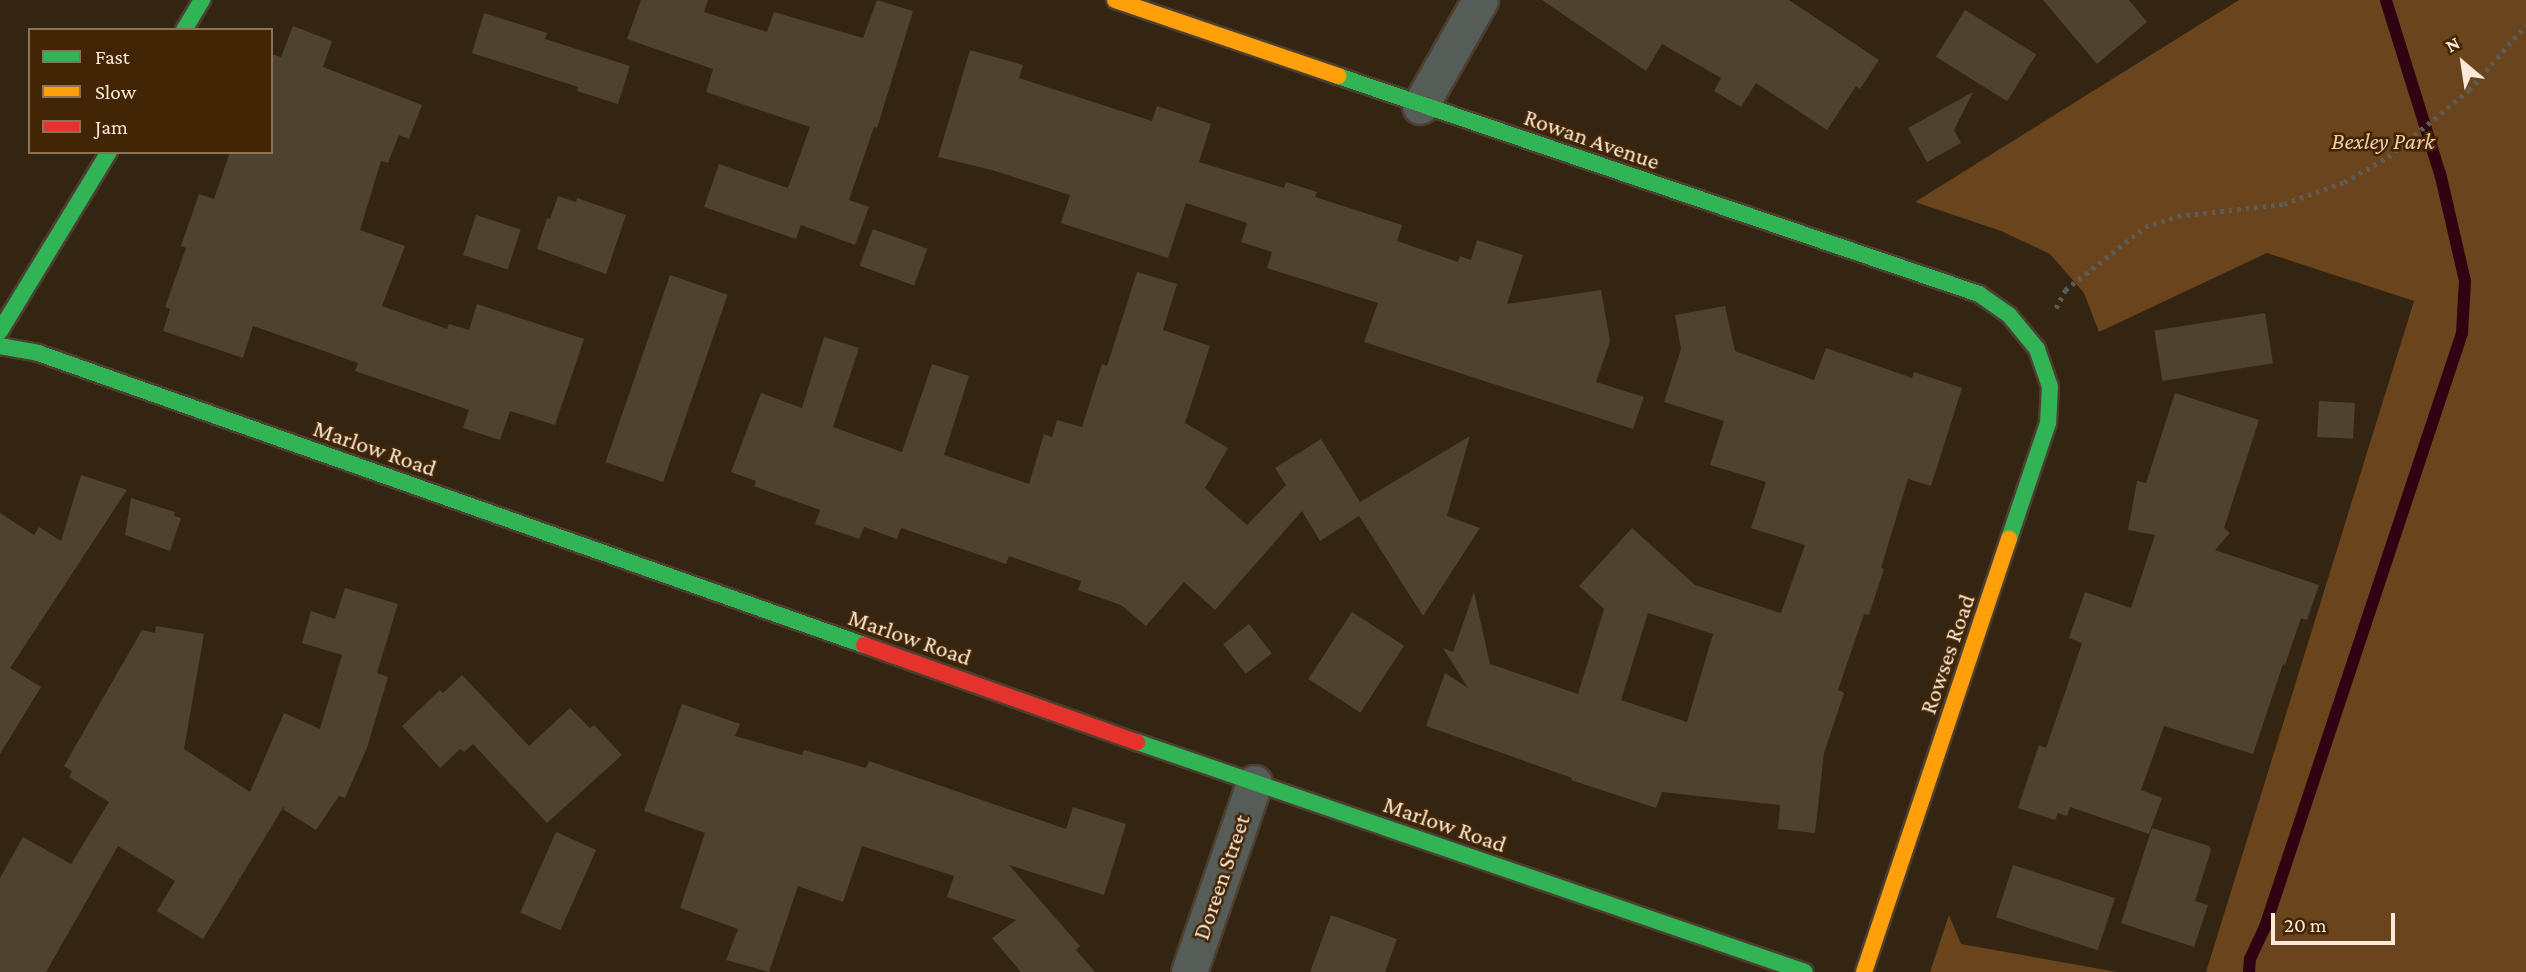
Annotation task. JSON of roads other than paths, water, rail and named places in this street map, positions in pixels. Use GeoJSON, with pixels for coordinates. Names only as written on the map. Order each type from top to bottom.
{"type":"FeatureCollection","features":[{"type":"Feature","properties":{"kind":"street"},"geometry":{"type":"LineString","coordinates":[[185,28],[202,0]]}},
{"type":"Feature","properties":{"kind":"street","name":"Rowan Avenue"},"geometry":{"type":"LineString","coordinates":[[1115,0],[1420,106],[1979,293],[2009,315],[2037,349]]}},
{"type":"Feature","properties":{"kind":"street"},"geometry":{"type":"LineString","coordinates":[[1420,106],[1480,0]]}},
{"type":"Feature","properties":{"kind":"street"},"geometry":{"type":"LineString","coordinates":[[0,331],[108,154]]}},
{"type":"Feature","properties":{"kind":"street","name":"Marlow Road"},"geometry":{"type":"LineString","coordinates":[[0,346],[38,353],[1254,783],[1805,972]]}},
{"type":"Feature","properties":{"kind":"street","name":"Rowses Road"},"geometry":{"type":"LineString","coordinates":[[1864,972],[2048,423],[2050,386],[2037,349]]}},
{"type":"Feature","properties":{"kind":"street","name":"Doreen Street"},"geometry":{"type":"LineString","coordinates":[[1189,972],[1254,783]]}},
{"type":"Feature","properties":{"kind":"waterway"},"geometry":{"type":"LineString","coordinates":[[2249,972],[2250,959],[2265,927],[2462,333],[2465,281],[2441,177],[2386,0]]}},
{"type":"Feature","properties":{"kind":"park label","name":"Bexley Park"},"geometry":{"type":"Point","coordinates":[2383,141]}}]}
